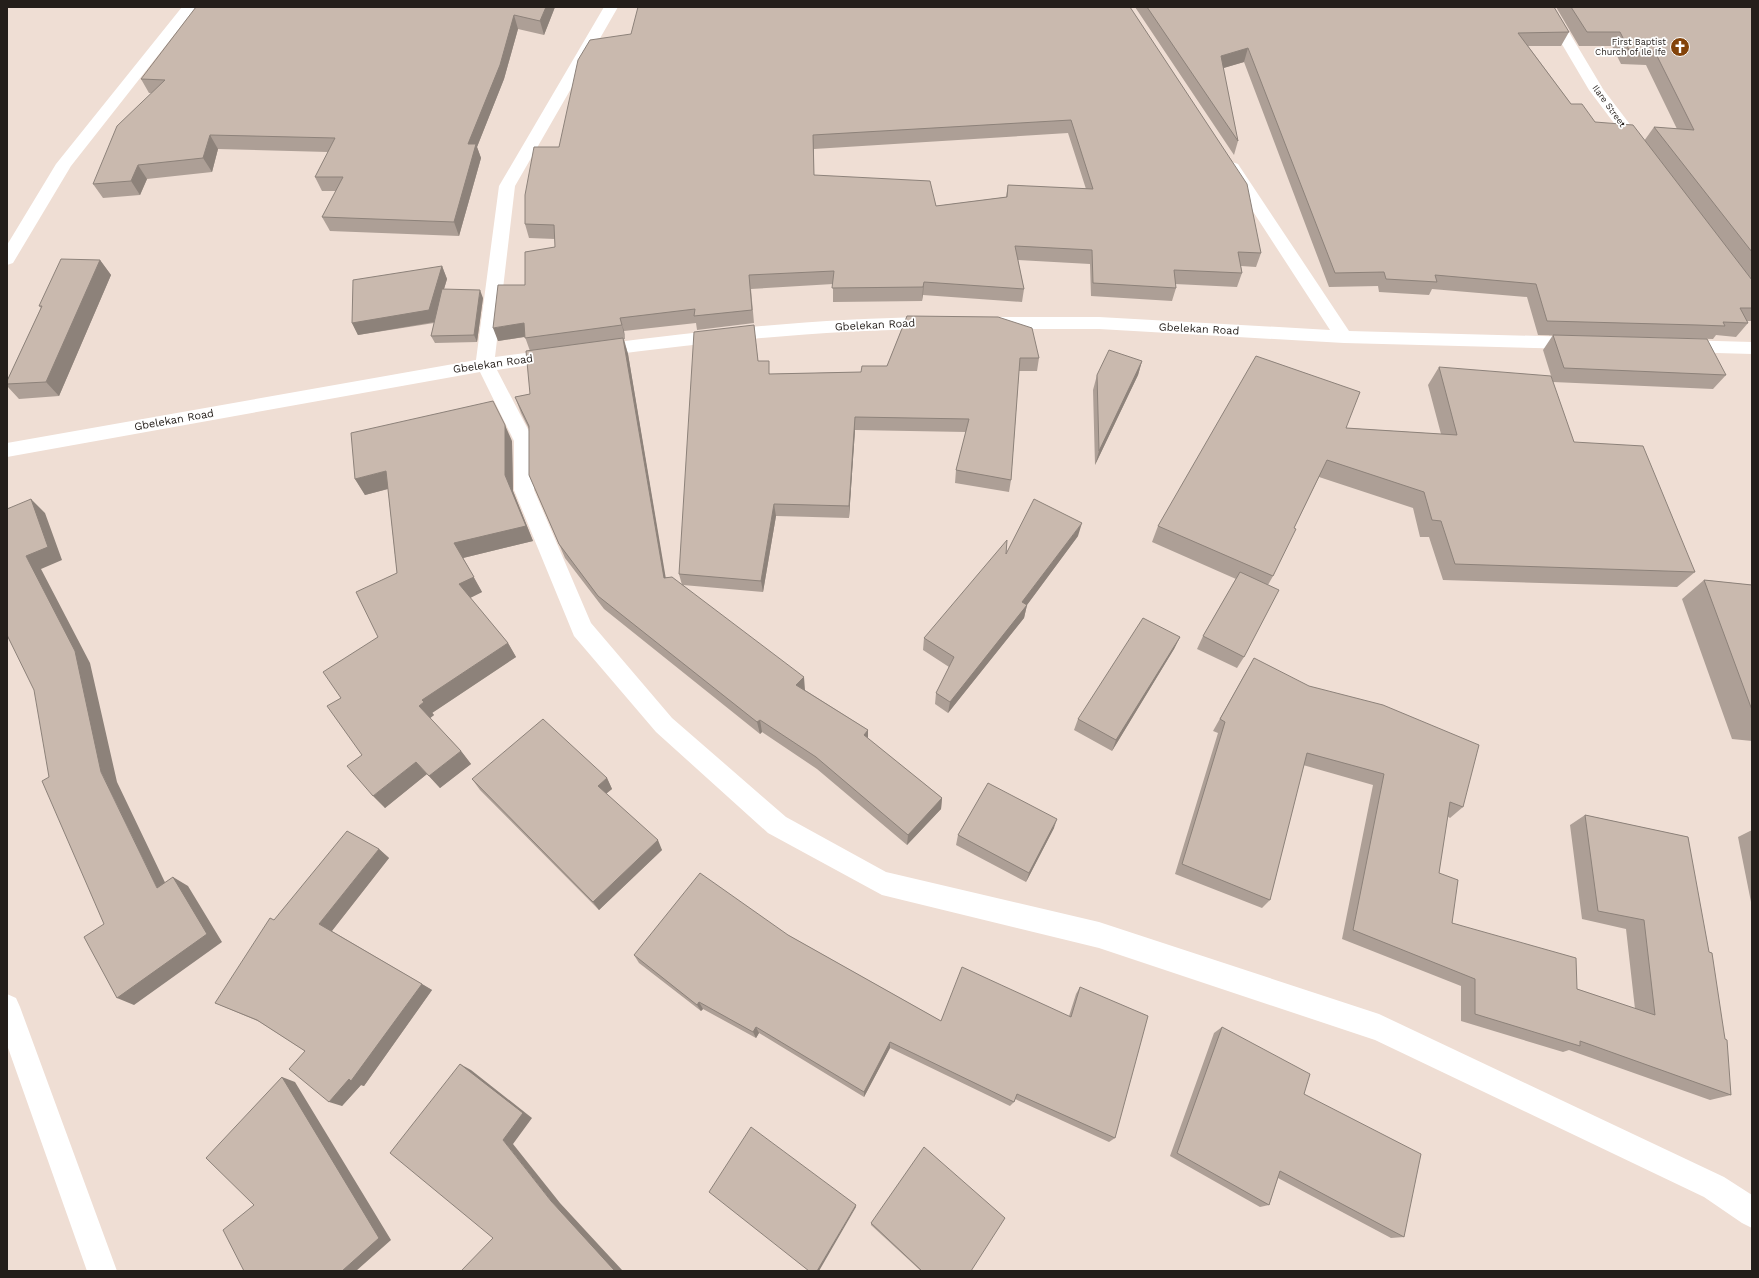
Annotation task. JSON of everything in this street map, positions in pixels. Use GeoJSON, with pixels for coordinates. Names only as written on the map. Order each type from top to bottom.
{"type":"FeatureCollection","features":[{"type":"Feature","properties":{"kind":"street"},"geometry":{"type":"LineString","coordinates":[[7,259],[64,164],[189,7]]}},
{"type":"Feature","properties":{"kind":"street"},"geometry":{"type":"LineString","coordinates":[[611,7],[507,186],[485,365],[524,441],[524,490],[582,630],[664,725],[777,825],[882,883],[1099,935],[1379,1028],[1714,1187],[1752,1213]]}},
{"type":"Feature","properties":{"kind":"street","name":"Ilare Street"},"geometry":{"type":"LineString","coordinates":[[1547,7],[1596,90],[1648,158]]}},
{"type":"Feature","properties":{"kind":"street"},"geometry":{"type":"LineString","coordinates":[[1222,152],[1344,337]]}},
{"type":"Feature","properties":{"kind":"street","name":"Gbelekan Road"},"geometry":{"type":"LineString","coordinates":[[7,450],[485,365],[746,331],[899,322],[1099,323],[1344,337],[1595,344]]}},
{"type":"Feature","properties":{"kind":"street"},"geometry":{"type":"LineString","coordinates":[[1666,346],[1752,348]]}},
{"type":"Feature","properties":{"kind":"street"},"geometry":{"type":"LineString","coordinates":[[7,1007],[102,1271]]}},
{"type":"Feature","properties":{"kind":"building"},"geometry":{"type":"Polygon","coordinates":[[[196,7],[546,7],[540,21],[514,15],[500,65],[468,144],[476,144],[454,222],[322,217],[343,177],[315,177],[335,138],[210,135],[203,158],[138,165],[131,181],[93,184],[117,126],[165,80],[141,79],[196,7]]]}},
{"type":"Feature","properties":{"kind":"building"},"geometry":{"type":"Polygon","coordinates":[[[638,7],[1130,7],[1247,184],[1261,253],[1238,252],[1242,273],[1174,270],[1176,288],[1093,283],[1092,250],[1015,246],[1024,289],[924,282],[923,287],[832,288],[834,271],[749,275],[752,310],[694,316],[695,309],[620,318],[622,325],[525,338],[524,323],[493,328],[498,285],[525,285],[525,252],[555,247],[554,225],[525,224],[525,195],[534,147],[559,147],[578,60],[590,40],[631,34],[638,7]],[[1071,120],[813,135],[814,175],[930,181],[936,206],[1007,197],[1008,185],[1093,189],[1071,120]]]}},
{"type":"Feature","properties":{"kind":"building"},"geometry":{"type":"Polygon","coordinates":[[[1147,7],[1554,7],[1569,32],[1518,33],[1571,104],[1582,104],[1595,122],[1633,125],[1752,280],[1752,308],[1740,308],[1748,323],[1723,322],[1725,326],[1547,321],[1536,284],[1435,275],[1437,282],[1386,279],[1384,272],[1335,273],[1248,48],[1221,56],[1238,141],[1147,7]]]}},
{"type":"Feature","properties":{"kind":"building"},"geometry":{"type":"Polygon","coordinates":[[[1571,7],[1752,7],[1752,252],[1654,127],[1694,130],[1655,52],[1629,50],[1620,32],[1587,32],[1571,7]]]}},
{"type":"Feature","properties":{"kind":"building"},"geometry":{"type":"Polygon","coordinates":[[[61,259],[100,260],[46,382],[7,384],[7,381],[42,306],[39,306],[61,259]]]}},
{"type":"Feature","properties":{"kind":"building"},"geometry":{"type":"Polygon","coordinates":[[[442,266],[429,310],[352,323],[353,280],[442,266]]]}},
{"type":"Feature","properties":{"kind":"building"},"geometry":{"type":"Polygon","coordinates":[[[442,289],[480,290],[474,335],[431,336],[442,289]]]}},
{"type":"Feature","properties":{"kind":"building"},"geometry":{"type":"Polygon","coordinates":[[[907,316],[998,317],[1032,328],[1039,358],[1020,358],[1011,480],[956,470],[969,419],[855,417],[849,506],[774,504],[761,581],[679,574],[694,332],[754,325],[758,361],[769,361],[769,374],[861,372],[862,366],[887,366],[907,316]]]}},
{"type":"Feature","properties":{"kind":"building"},"geometry":{"type":"Polygon","coordinates":[[[1553,335],[1707,339],[1726,375],[1564,368],[1553,335]]]}},
{"type":"Feature","properties":{"kind":"building"},"geometry":{"type":"Polygon","coordinates":[[[623,338],[664,578],[672,577],[804,677],[796,685],[868,730],[864,735],[942,798],[908,835],[816,757],[760,720],[757,722],[598,596],[559,544],[529,475],[529,426],[515,397],[530,394],[526,351],[623,338]]]}},
{"type":"Feature","properties":{"kind":"building"},"geometry":{"type":"Polygon","coordinates":[[[1109,350],[1142,361],[1099,451],[1097,375],[1109,350]]]}},
{"type":"Feature","properties":{"kind":"building"},"geometry":{"type":"Polygon","coordinates":[[[1256,356],[1360,392],[1346,428],[1457,435],[1439,367],[1551,376],[1574,442],[1643,446],[1695,572],[1455,564],[1441,521],[1432,520],[1424,492],[1327,460],[1294,528],[1296,529],[1273,576],[1158,526],[1256,356]]]}},
{"type":"Feature","properties":{"kind":"building"},"geometry":{"type":"Polygon","coordinates":[[[493,401],[505,425],[505,475],[526,526],[454,543],[474,577],[459,584],[508,643],[422,700],[424,702],[419,706],[461,751],[429,776],[416,762],[373,796],[347,766],[362,755],[327,706],[341,698],[323,672],[378,637],[356,592],[397,573],[386,471],[355,479],[351,433],[493,401]]]}},
{"type":"Feature","properties":{"kind":"building"},"geometry":{"type":"Polygon","coordinates":[[[31,499],[48,547],[26,556],[75,651],[101,772],[157,888],[173,877],[207,934],[117,998],[84,937],[104,924],[42,781],[49,777],[34,690],[7,635],[7,509],[31,499]]]}},
{"type":"Feature","properties":{"kind":"building"},"geometry":{"type":"Polygon","coordinates":[[[1034,499],[1082,523],[1022,602],[1027,605],[950,702],[936,693],[954,657],[924,638],[1007,540],[1006,554],[1034,499]]]}},
{"type":"Feature","properties":{"kind":"building"},"geometry":{"type":"Polygon","coordinates":[[[1240,572],[1279,590],[1244,657],[1203,636],[1240,572]]]}},
{"type":"Feature","properties":{"kind":"building"},"geometry":{"type":"Polygon","coordinates":[[[1704,580],[1752,585],[1752,710],[1704,580]]]}},
{"type":"Feature","properties":{"kind":"building"},"geometry":{"type":"Polygon","coordinates":[[[1143,618],[1180,637],[1116,740],[1078,719],[1143,618]]]}},
{"type":"Feature","properties":{"kind":"building"},"geometry":{"type":"Polygon","coordinates":[[[1254,658],[1309,686],[1383,705],[1479,745],[1463,807],[1450,802],[1439,873],[1458,880],[1452,923],[1576,958],[1577,989],[1655,1015],[1644,920],[1598,911],[1585,815],[1688,837],[1709,952],[1712,953],[1725,1039],[1727,1040],[1731,1095],[1580,1041],[1580,1046],[1475,1014],[1475,979],[1353,930],[1384,774],[1307,753],[1270,900],[1182,864],[1225,722],[1220,719],[1254,658]]]}},
{"type":"Feature","properties":{"kind":"building"},"geometry":{"type":"Polygon","coordinates":[[[543,719],[607,778],[598,786],[658,840],[593,902],[472,779],[543,719]]]}},
{"type":"Feature","properties":{"kind":"building"},"geometry":{"type":"Polygon","coordinates":[[[988,783],[1057,819],[1029,873],[958,835],[988,783]]]}},
{"type":"Feature","properties":{"kind":"building"},"geometry":{"type":"Polygon","coordinates":[[[347,831],[379,849],[319,924],[422,984],[351,1081],[349,1079],[329,1102],[289,1069],[305,1051],[257,1020],[215,1003],[270,918],[274,920],[347,831]]]}},
{"type":"Feature","properties":{"kind":"building"},"geometry":{"type":"Polygon","coordinates":[[[700,873],[788,935],[941,1021],[962,967],[1071,1017],[1080,987],[1148,1016],[1115,1138],[1017,1094],[1014,1102],[890,1042],[864,1092],[756,1027],[753,1032],[699,1002],[697,1005],[634,955],[700,873]]]}},
{"type":"Feature","properties":{"kind":"building"},"geometry":{"type":"Polygon","coordinates":[[[1222,1027],[1310,1074],[1304,1094],[1421,1154],[1404,1237],[1280,1171],[1269,1205],[1177,1153],[1222,1027]]]}},
{"type":"Feature","properties":{"kind":"building"},"geometry":{"type":"Polygon","coordinates":[[[460,1064],[523,1113],[503,1140],[551,1201],[614,1270],[613,1271],[461,1271],[493,1238],[390,1153],[460,1064]]]}},
{"type":"Feature","properties":{"kind":"building"},"geometry":{"type":"Polygon","coordinates":[[[282,1077],[379,1238],[342,1271],[244,1271],[223,1230],[254,1205],[206,1158],[282,1077]]]}},
{"type":"Feature","properties":{"kind":"building"},"geometry":{"type":"Polygon","coordinates":[[[751,1127],[856,1205],[817,1271],[809,1271],[709,1192],[751,1127]]]}},
{"type":"Feature","properties":{"kind":"building"},"geometry":{"type":"Polygon","coordinates":[[[924,1147],[1005,1218],[971,1271],[922,1271],[871,1223],[924,1147]]]}},
{"type":"Feature","properties":{"kind":"place","name":"First Baptist Church of Ile Ife"},"geometry":{"type":"Point","coordinates":[1680,47]}}]}
